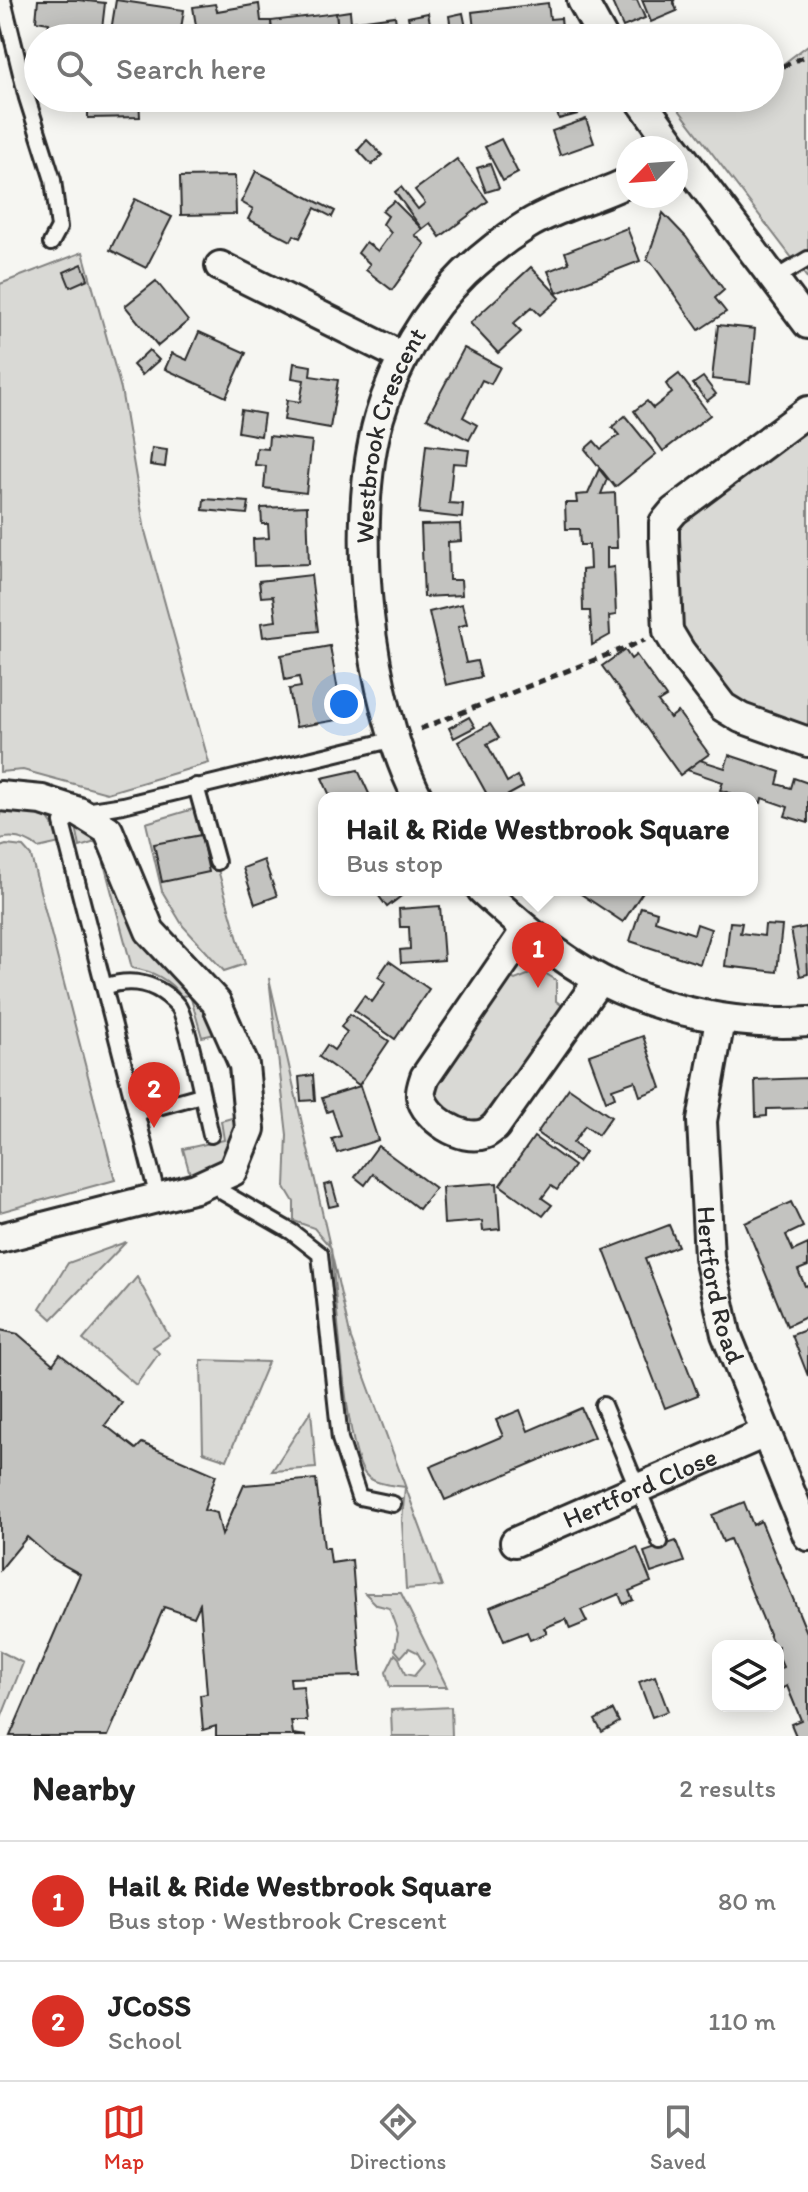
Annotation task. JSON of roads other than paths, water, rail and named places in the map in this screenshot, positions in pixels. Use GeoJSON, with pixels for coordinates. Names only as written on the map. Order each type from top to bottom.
{"type":"FeatureCollection","features":[{"type":"Feature","properties":{"kind":"street"},"geometry":{"type":"LineString","coordinates":[[582,0],[595,24]]}},
{"type":"Feature","properties":{"kind":"street"},"geometry":{"type":"LineString","coordinates":[[649,112],[667,136]]}},
{"type":"Feature","properties":{"kind":"street"},"geometry":{"type":"LineString","coordinates":[[688,165],[808,324]]}},
{"type":"Feature","properties":{"kind":"street","name":"Westbrook Crescent"},"geometry":{"type":"LineString","coordinates":[[416,792],[395,739],[368,615],[365,553],[371,465],[379,418],[403,357],[430,312],[465,272],[528,224],[616,187]]}},
{"type":"Feature","properties":{"kind":"street"},"geometry":{"type":"LineString","coordinates":[[220,266],[403,357]]}},
{"type":"Feature","properties":{"kind":"street"},"geometry":{"type":"LineString","coordinates":[[808,411],[674,511],[664,523],[668,631],[680,651],[723,707],[741,718],[808,742]]}},
{"type":"Feature","properties":{"kind":"street"},"geometry":{"type":"LineString","coordinates":[[0,796],[42,800],[79,812],[108,830],[150,931],[216,1002],[244,1065],[250,1129],[233,1171],[196,1188],[0,1238]]}},
{"type":"Feature","properties":{"kind":"street"},"geometry":{"type":"LineString","coordinates":[[489,896],[526,930],[599,980],[720,1020],[788,1024],[808,1022]]}},
{"type":"Feature","properties":{"kind":"street"},"geometry":{"type":"LineString","coordinates":[[526,930],[425,1077],[420,1094],[427,1110],[443,1124],[468,1135],[483,1135],[495,1127],[599,980]]}},
{"type":"Feature","properties":{"kind":"street","name":"Hertford Road"},"geometry":{"type":"LineString","coordinates":[[720,1020],[702,1121],[709,1257],[726,1334],[808,1536]]}},
{"type":"Feature","properties":{"kind":"street","name":"Hertford Close"},"geometry":{"type":"LineString","coordinates":[[515,1542],[765,1433]]}},
{"type":"Feature","properties":{"kind":"lane"},"geometry":{"type":"LineString","coordinates":[[3,0],[24,84]]}},
{"type":"Feature","properties":{"kind":"lane"},"geometry":{"type":"LineString","coordinates":[[32,112],[53,180],[59,228],[51,243]]}},
{"type":"Feature","properties":{"kind":"lane"},"geometry":{"type":"LineString","coordinates":[[774,279],[808,259]]}},
{"type":"Feature","properties":{"kind":"lane"},"geometry":{"type":"LineString","coordinates":[[158,1198],[62,823],[79,812],[123,805],[395,739]]}},
{"type":"Feature","properties":{"kind":"lane"},"geometry":{"type":"LineString","coordinates":[[196,786],[217,862]]}},
{"type":"Feature","properties":{"kind":"lane"},"geometry":{"type":"LineString","coordinates":[[104,987],[118,982],[153,985],[180,1008],[211,1135]]}},
{"type":"Feature","properties":{"kind":"lane"},"geometry":{"type":"LineString","coordinates":[[136,1113],[201,1095]]}},
{"type":"Feature","properties":{"kind":"lane"},"geometry":{"type":"LineString","coordinates":[[212,1181],[224,1193],[292,1232],[320,1254],[340,1439],[359,1497],[393,1504]]}},
{"type":"Feature","properties":{"kind":"lane"},"geometry":{"type":"LineString","coordinates":[[603,1405],[660,1542]]}},
{"type":"Feature","properties":{"kind":"place","name":"Hail & Ride Westbrook Square"},"geometry":{"type":"Point","coordinates":[538,988]}},
{"type":"Feature","properties":{"kind":"place","name":"JCoSS"},"geometry":{"type":"Point","coordinates":[154,1128]}}]}
